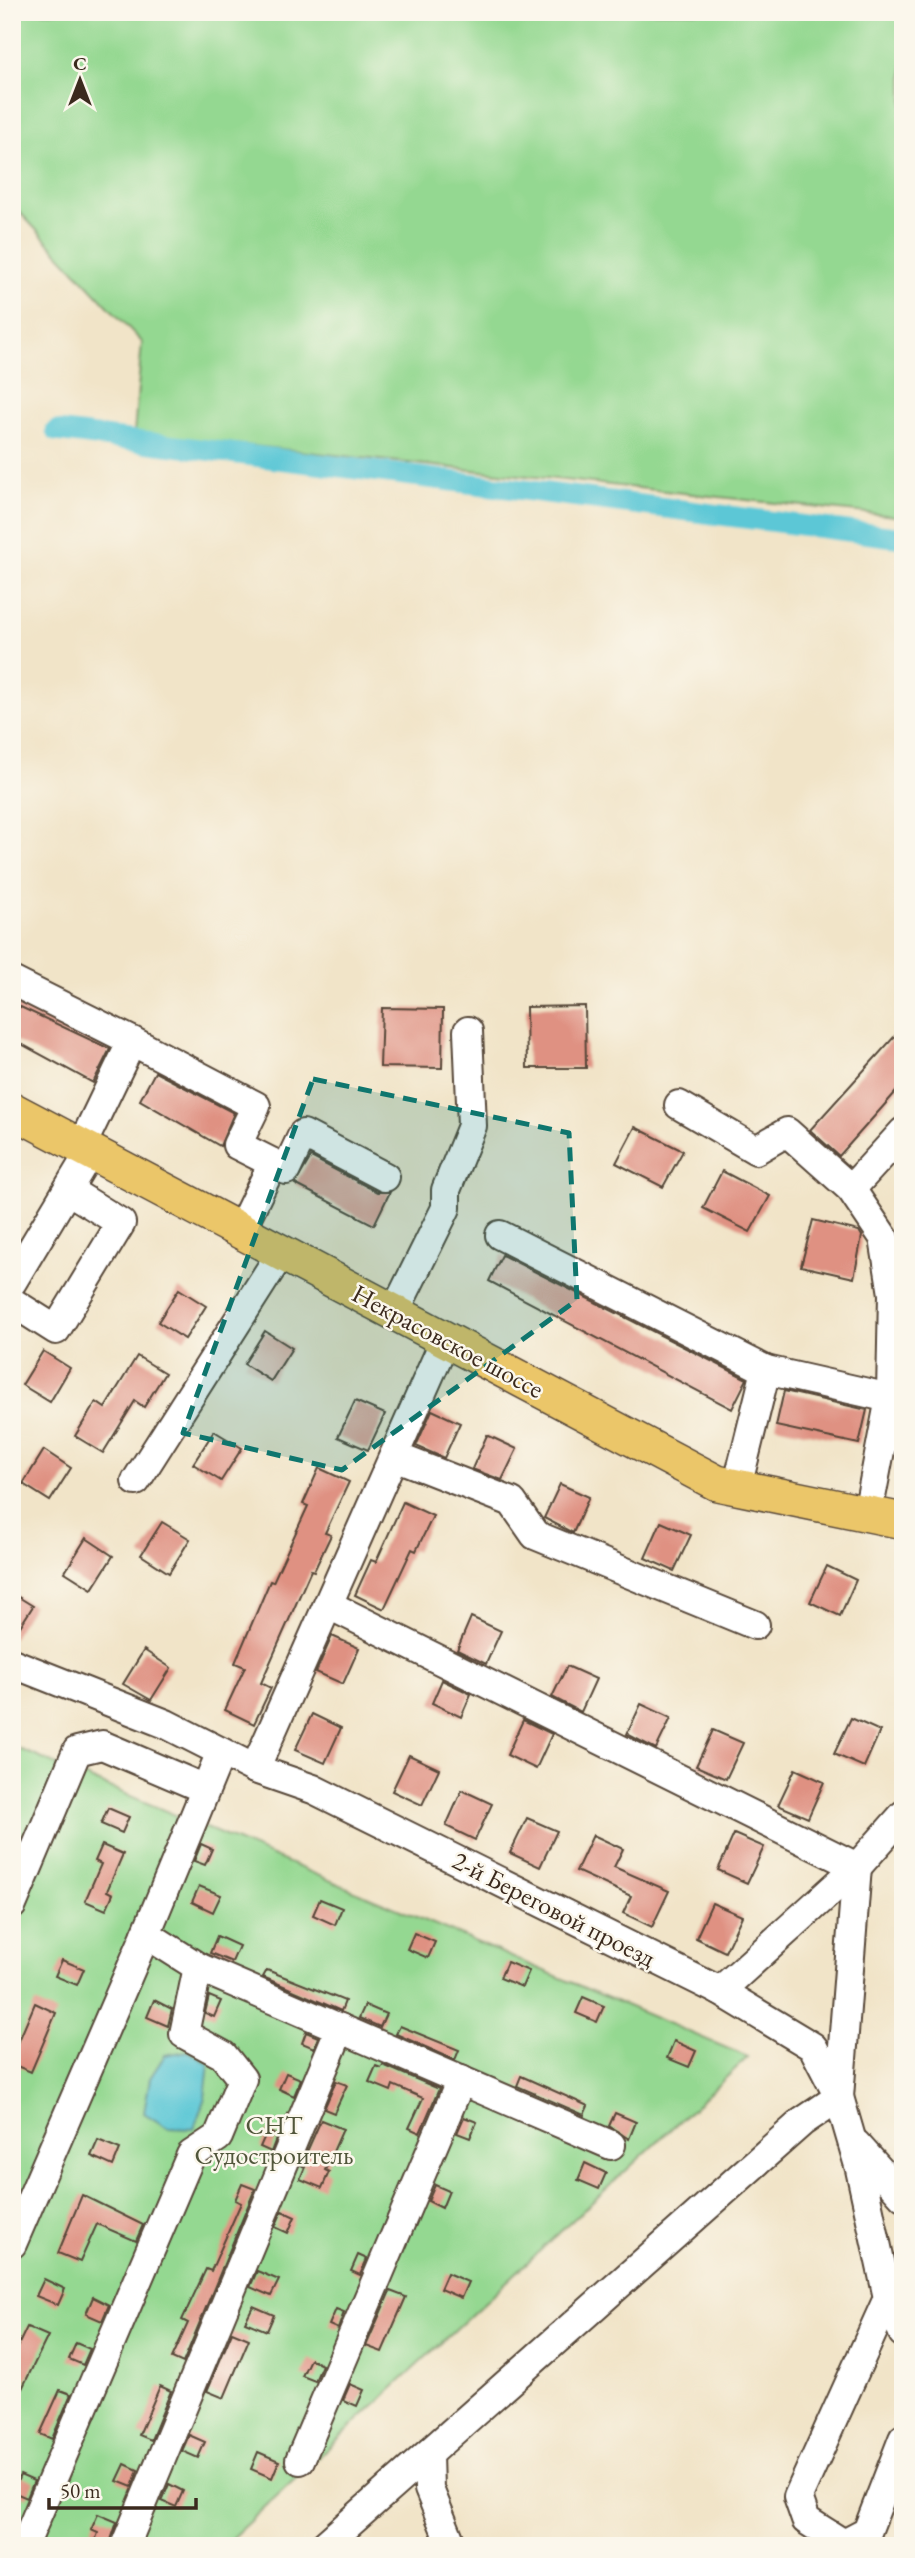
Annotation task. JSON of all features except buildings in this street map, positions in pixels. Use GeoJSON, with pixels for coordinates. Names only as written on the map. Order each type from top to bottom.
{"type":"FeatureCollection","features":[{"type":"Feature","properties":{"kind":"main road","name":"Некрасовское шоссе"},"geometry":{"type":"LineString","coordinates":[[12,1110],[717,1483],[903,1521]]}},
{"type":"Feature","properties":{"kind":"street"},"geometry":{"type":"LineString","coordinates":[[12,981],[256,1106],[237,1145],[286,1170],[303,1134],[385,1177]]}},
{"type":"Feature","properties":{"kind":"street"},"geometry":{"type":"LineString","coordinates":[[394,1313],[446,1208],[446,1190],[472,1126],[468,1031]]}},
{"type":"Feature","properties":{"kind":"street"},"geometry":{"type":"LineString","coordinates":[[12,1283],[68,1190],[132,1041]]}},
{"type":"Feature","properties":{"kind":"street"},"geometry":{"type":"LineString","coordinates":[[679,1105],[756,1150],[787,1132],[851,1189],[884,1238],[893,1294],[896,1399],[868,1513]]}},
{"type":"Feature","properties":{"kind":"street"},"geometry":{"type":"LineString","coordinates":[[851,1189],[903,1132]]}},
{"type":"Feature","properties":{"kind":"street"},"geometry":{"type":"LineString","coordinates":[[240,1231],[273,1163]]}},
{"type":"Feature","properties":{"kind":"street"},"geometry":{"type":"LineString","coordinates":[[12,1302],[56,1330],[121,1223],[68,1190]]}},
{"type":"Feature","properties":{"kind":"street"},"geometry":{"type":"LineString","coordinates":[[500,1235],[766,1370],[896,1399]]}},
{"type":"Feature","properties":{"kind":"street"},"geometry":{"type":"LineString","coordinates":[[136,1481],[281,1253]]}},
{"type":"Feature","properties":{"kind":"street"},"geometry":{"type":"LineString","coordinates":[[255,1769],[445,1340]]}},
{"type":"Feature","properties":{"kind":"street"},"geometry":{"type":"LineString","coordinates":[[737,1487],[766,1370]]}},
{"type":"Feature","properties":{"kind":"street"},"geometry":{"type":"LineString","coordinates":[[394,1456],[512,1502],[535,1535],[755,1625]]}},
{"type":"Feature","properties":{"kind":"street"},"geometry":{"type":"LineString","coordinates":[[329,1605],[857,1867]]}},
{"type":"Feature","properties":{"kind":"street","name":"2-й Береговой проезд"},"geometry":{"type":"LineString","coordinates":[[12,1663],[166,1724],[255,1769],[313,1788],[719,1991],[814,2047],[839,2097],[888,2298],[903,2333]]}},
{"type":"Feature","properties":{"kind":"street"},"geometry":{"type":"LineString","coordinates":[[12,1905],[77,1751],[102,1745],[205,1789]]}},
{"type":"Feature","properties":{"kind":"street"},"geometry":{"type":"LineString","coordinates":[[12,2245],[146,1934],[220,1752]]}},
{"type":"Feature","properties":{"kind":"street"},"geometry":{"type":"LineString","coordinates":[[719,1991],[857,1867],[903,1815]]}},
{"type":"Feature","properties":{"kind":"street"},"geometry":{"type":"LineString","coordinates":[[324,2546],[803,2122],[839,2097],[857,1867]]}},
{"type":"Feature","properties":{"kind":"street"},"geometry":{"type":"LineString","coordinates":[[146,1934],[198,1967],[611,2145]]}},
{"type":"Feature","properties":{"kind":"street"},"geometry":{"type":"LineString","coordinates":[[24,2546],[191,2155],[218,2137],[242,2079],[223,2055],[184,2034],[198,1967]]}},
{"type":"Feature","properties":{"kind":"street"},"geometry":{"type":"LineString","coordinates":[[125,2546],[340,2028]]}},
{"type":"Feature","properties":{"kind":"street"},"geometry":{"type":"LineString","coordinates":[[300,2460],[461,2080]]}},
{"type":"Feature","properties":{"kind":"street"},"geometry":{"type":"LineString","coordinates":[[851,2139],[903,2196]]}},
{"type":"Feature","properties":{"kind":"street"},"geometry":{"type":"LineString","coordinates":[[888,2298],[798,2497],[806,2520],[844,2544],[867,2532],[900,2460]]}},
{"type":"Feature","properties":{"kind":"street"},"geometry":{"type":"LineString","coordinates":[[428,2455],[429,2489],[452,2546]]}},
{"type":"Feature","properties":{"kind":"highlighted area"},"geometry":{"type":"Polygon","coordinates":[[[313,1079],[569,1133],[577,1300],[342,1470],[183,1433],[313,1079]]]}},
{"type":"Feature","properties":{"kind":"green space"},"geometry":{"type":"Polygon","coordinates":[[[12,12],[903,12],[903,517],[134,433],[142,342],[12,204],[12,12]]]}},
{"type":"Feature","properties":{"kind":"green space","name":"СНТ Судостроитель"},"geometry":{"type":"Polygon","coordinates":[[[12,1746],[748,2057],[223,2546],[12,2546],[12,1746]]]}},
{"type":"Feature","properties":{"kind":"water"},"geometry":{"type":"Polygon","coordinates":[[[187,2051],[209,2064],[205,2097],[194,2129],[168,2128],[144,2113],[150,2078],[165,2055],[187,2051]]]}},
{"type":"Feature","properties":{"kind":"waterway"},"geometry":{"type":"LineString","coordinates":[[56,431],[903,538]]}}]}
